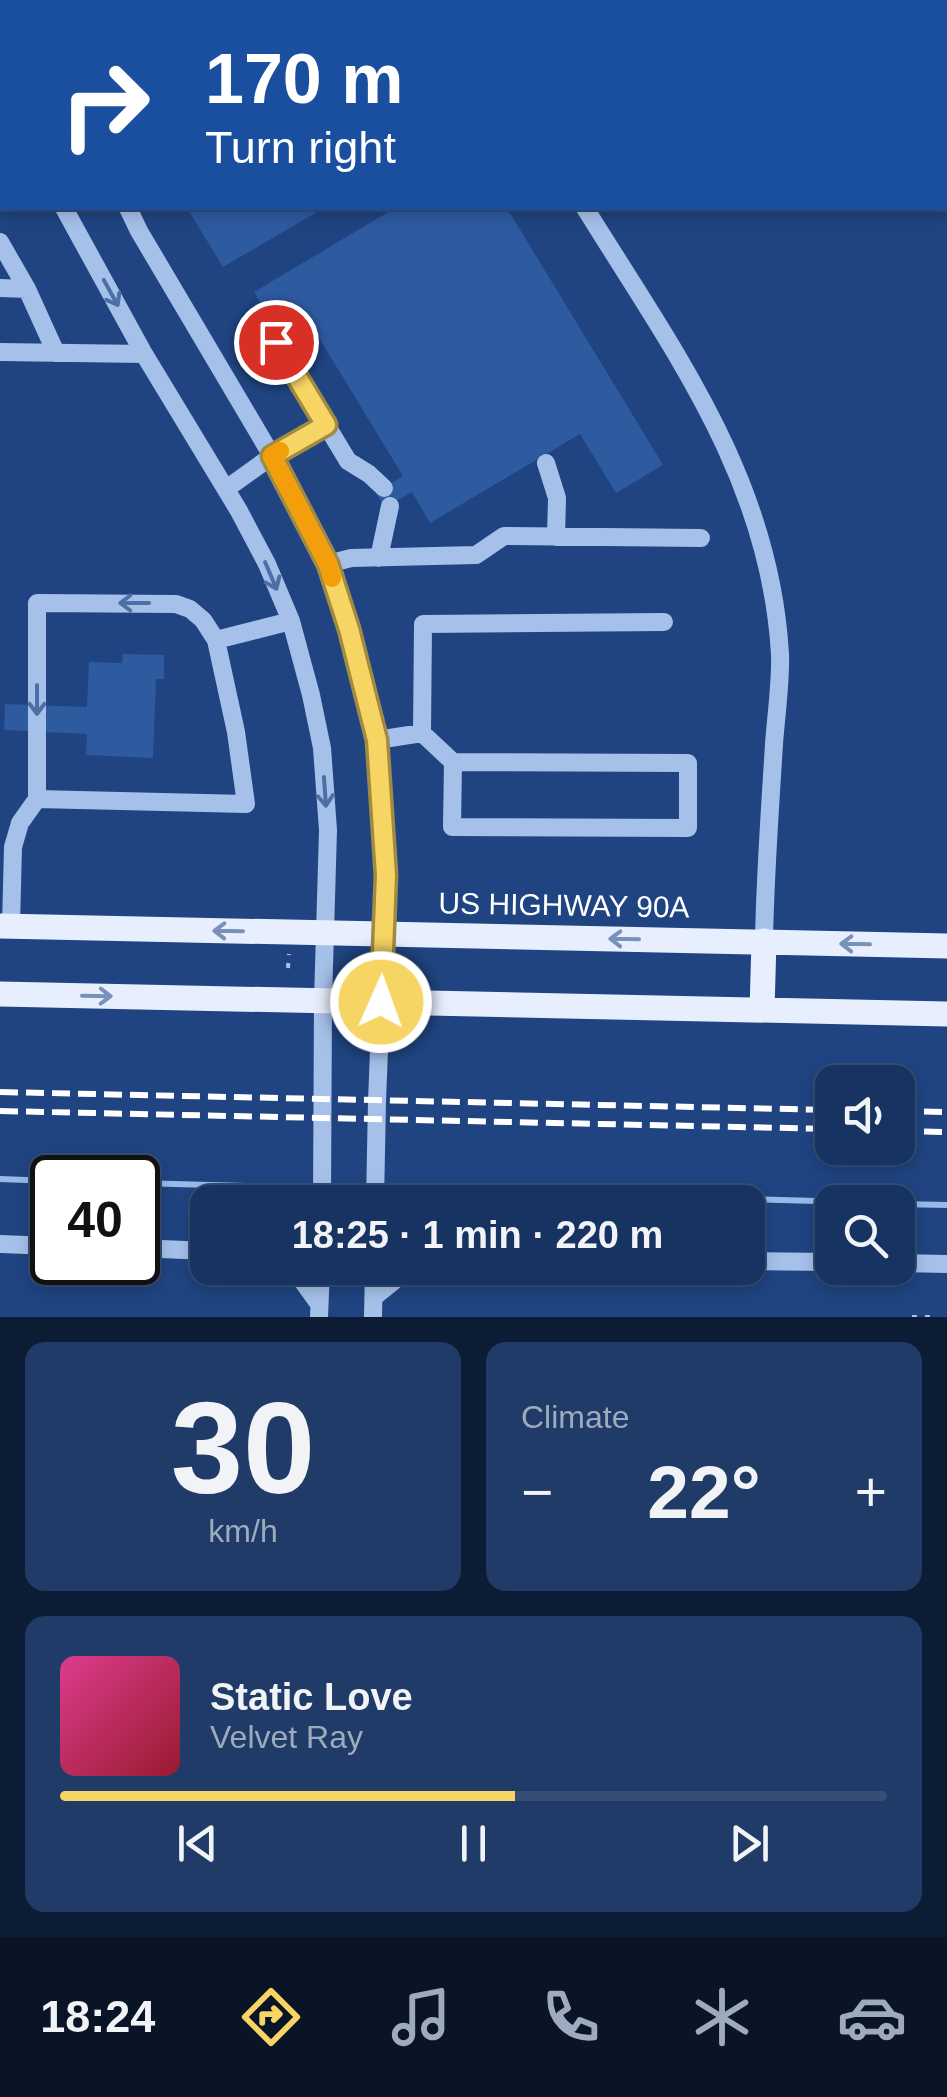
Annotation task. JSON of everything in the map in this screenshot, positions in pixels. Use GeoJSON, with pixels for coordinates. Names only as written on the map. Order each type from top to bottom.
{"type":"FeatureCollection","features":[{"type":"Feature","properties":{"kind":"main road","name":"US HIGHWAY 90A"},"geometry":{"type":"LineString","coordinates":[[6,926],[947,946]]}},
{"type":"Feature","properties":{"kind":"main road"},"geometry":{"type":"LineString","coordinates":[[762,1010],[764,942]]}},
{"type":"Feature","properties":{"kind":"main road"},"geometry":{"type":"LineString","coordinates":[[0,994],[947,1014]]}},
{"type":"Feature","properties":{"kind":"street"},"geometry":{"type":"LineString","coordinates":[[65,210],[267,564],[291,621],[311,696],[322,748],[328,830],[322,1185]]}},
{"type":"Feature","properties":{"kind":"street"},"geometry":{"type":"LineString","coordinates":[[129,210],[272,456],[328,564],[349,629],[377,740],[386,875],[375,1185]]}},
{"type":"Feature","properties":{"kind":"street"},"geometry":{"type":"LineString","coordinates":[[586,210],[710,410],[760,538],[775,602],[780,658],[764,942]]}},
{"type":"Feature","properties":{"kind":"street"},"geometry":{"type":"LineString","coordinates":[[0,242],[56,353]]}},
{"type":"Feature","properties":{"kind":"street"},"geometry":{"type":"LineString","coordinates":[[0,288],[27,289]]}},
{"type":"Feature","properties":{"kind":"street"},"geometry":{"type":"LineString","coordinates":[[276,342],[348,461],[369,474],[387,496],[379,558]]}},
{"type":"Feature","properties":{"kind":"street"},"geometry":{"type":"LineString","coordinates":[[0,352],[144,354]]}},
{"type":"Feature","properties":{"kind":"street"},"geometry":{"type":"LineString","coordinates":[[226,489],[326,425]]}},
{"type":"Feature","properties":{"kind":"street"},"geometry":{"type":"LineString","coordinates":[[546,464],[558,498],[556,537]]}},
{"type":"Feature","properties":{"kind":"street"},"geometry":{"type":"LineString","coordinates":[[328,564],[351,558],[476,555],[504,536],[701,538]]}},
{"type":"Feature","properties":{"kind":"street"},"geometry":{"type":"LineString","coordinates":[[6,926],[13,847],[20,823],[36,800],[36,603],[176,604],[203,620],[216,640],[236,732],[246,804],[36,800]]}},
{"type":"Feature","properties":{"kind":"street"},"geometry":{"type":"LineString","coordinates":[[216,640],[291,621]]}},
{"type":"Feature","properties":{"kind":"street"},"geometry":{"type":"LineString","coordinates":[[453,762],[452,827],[688,828],[688,764],[453,762],[422,733],[423,624],[664,622]]}},
{"type":"Feature","properties":{"kind":"street"},"geometry":{"type":"LineString","coordinates":[[377,740],[422,733]]}},
{"type":"Feature","properties":{"kind":"street"},"geometry":{"type":"LineString","coordinates":[[0,1244],[30,1245]]}},
{"type":"Feature","properties":{"kind":"street"},"geometry":{"type":"LineString","coordinates":[[160,1249],[190,1250]]}},
{"type":"Feature","properties":{"kind":"street"},"geometry":{"type":"LineString","coordinates":[[765,1261],[815,1262]]}},
{"type":"Feature","properties":{"kind":"street"},"geometry":{"type":"LineString","coordinates":[[915,1263],[947,1264]]}},
{"type":"Feature","properties":{"kind":"street"},"geometry":{"type":"LineString","coordinates":[[303,1285],[319,1311]]}},
{"type":"Feature","properties":{"kind":"street"},"geometry":{"type":"LineString","coordinates":[[319,1311],[320,1285]]}},
{"type":"Feature","properties":{"kind":"street"},"geometry":{"type":"LineString","coordinates":[[373,1317],[374,1285]]}},
{"type":"Feature","properties":{"kind":"street"},"geometry":{"type":"LineString","coordinates":[[374,1297],[389,1285]]}},
{"type":"Feature","properties":{"kind":"path"},"geometry":{"type":"LineString","coordinates":[[288,968],[289,954]]}},
{"type":"Feature","properties":{"kind":"path"},"geometry":{"type":"LineString","coordinates":[[912,1317],[934,1317]]}},
{"type":"Feature","properties":{"kind":"building"},"geometry":{"type":"Polygon","coordinates":[[[188,210],[321,210],[223,267],[188,210]]]}},
{"type":"Feature","properties":{"kind":"building"},"geometry":{"type":"Polygon","coordinates":[[[392,210],[508,210],[663,465],[616,493],[580,434],[430,523],[412,492],[385,508],[376,493],[403,476],[308,320],[281,337],[254,292],[392,210]]]}},
{"type":"Feature","properties":{"kind":"building"},"geometry":{"type":"Polygon","coordinates":[[[123,654],[164,655],[164,679],[156,679],[153,758],[86,755],[87,734],[4,730],[5,704],[87,707],[89,662],[122,663],[123,654]]]}},
{"type":"Feature","properties":{"kind":"waterway"},"geometry":{"type":"LineString","coordinates":[[0,1179],[30,1180]]}},
{"type":"Feature","properties":{"kind":"waterway"},"geometry":{"type":"LineString","coordinates":[[160,1184],[815,1201]]}},
{"type":"Feature","properties":{"kind":"waterway"},"geometry":{"type":"LineString","coordinates":[[915,1204],[947,1205]]}},
{"type":"Feature","properties":{"kind":"railway"},"geometry":{"type":"LineString","coordinates":[[0,1092],[815,1110]]}},
{"type":"Feature","properties":{"kind":"railway"},"geometry":{"type":"LineString","coordinates":[[0,1111],[815,1129]]}},
{"type":"Feature","properties":{"kind":"railway"},"geometry":{"type":"LineString","coordinates":[[915,1111],[947,1112]]}},
{"type":"Feature","properties":{"kind":"railway"},"geometry":{"type":"LineString","coordinates":[[915,1131],[947,1132]]}},
{"type":"Feature","properties":{"kind":"slow traffic"},"geometry":{"type":"LineString","coordinates":[[280,451],[272,456],[332,578]]}},
{"type":"Feature","properties":{"kind":"route"},"geometry":{"type":"LineString","coordinates":[[276,342],[326,425],[272,456],[328,564],[377,740],[386,875],[381,1002]]}}]}
